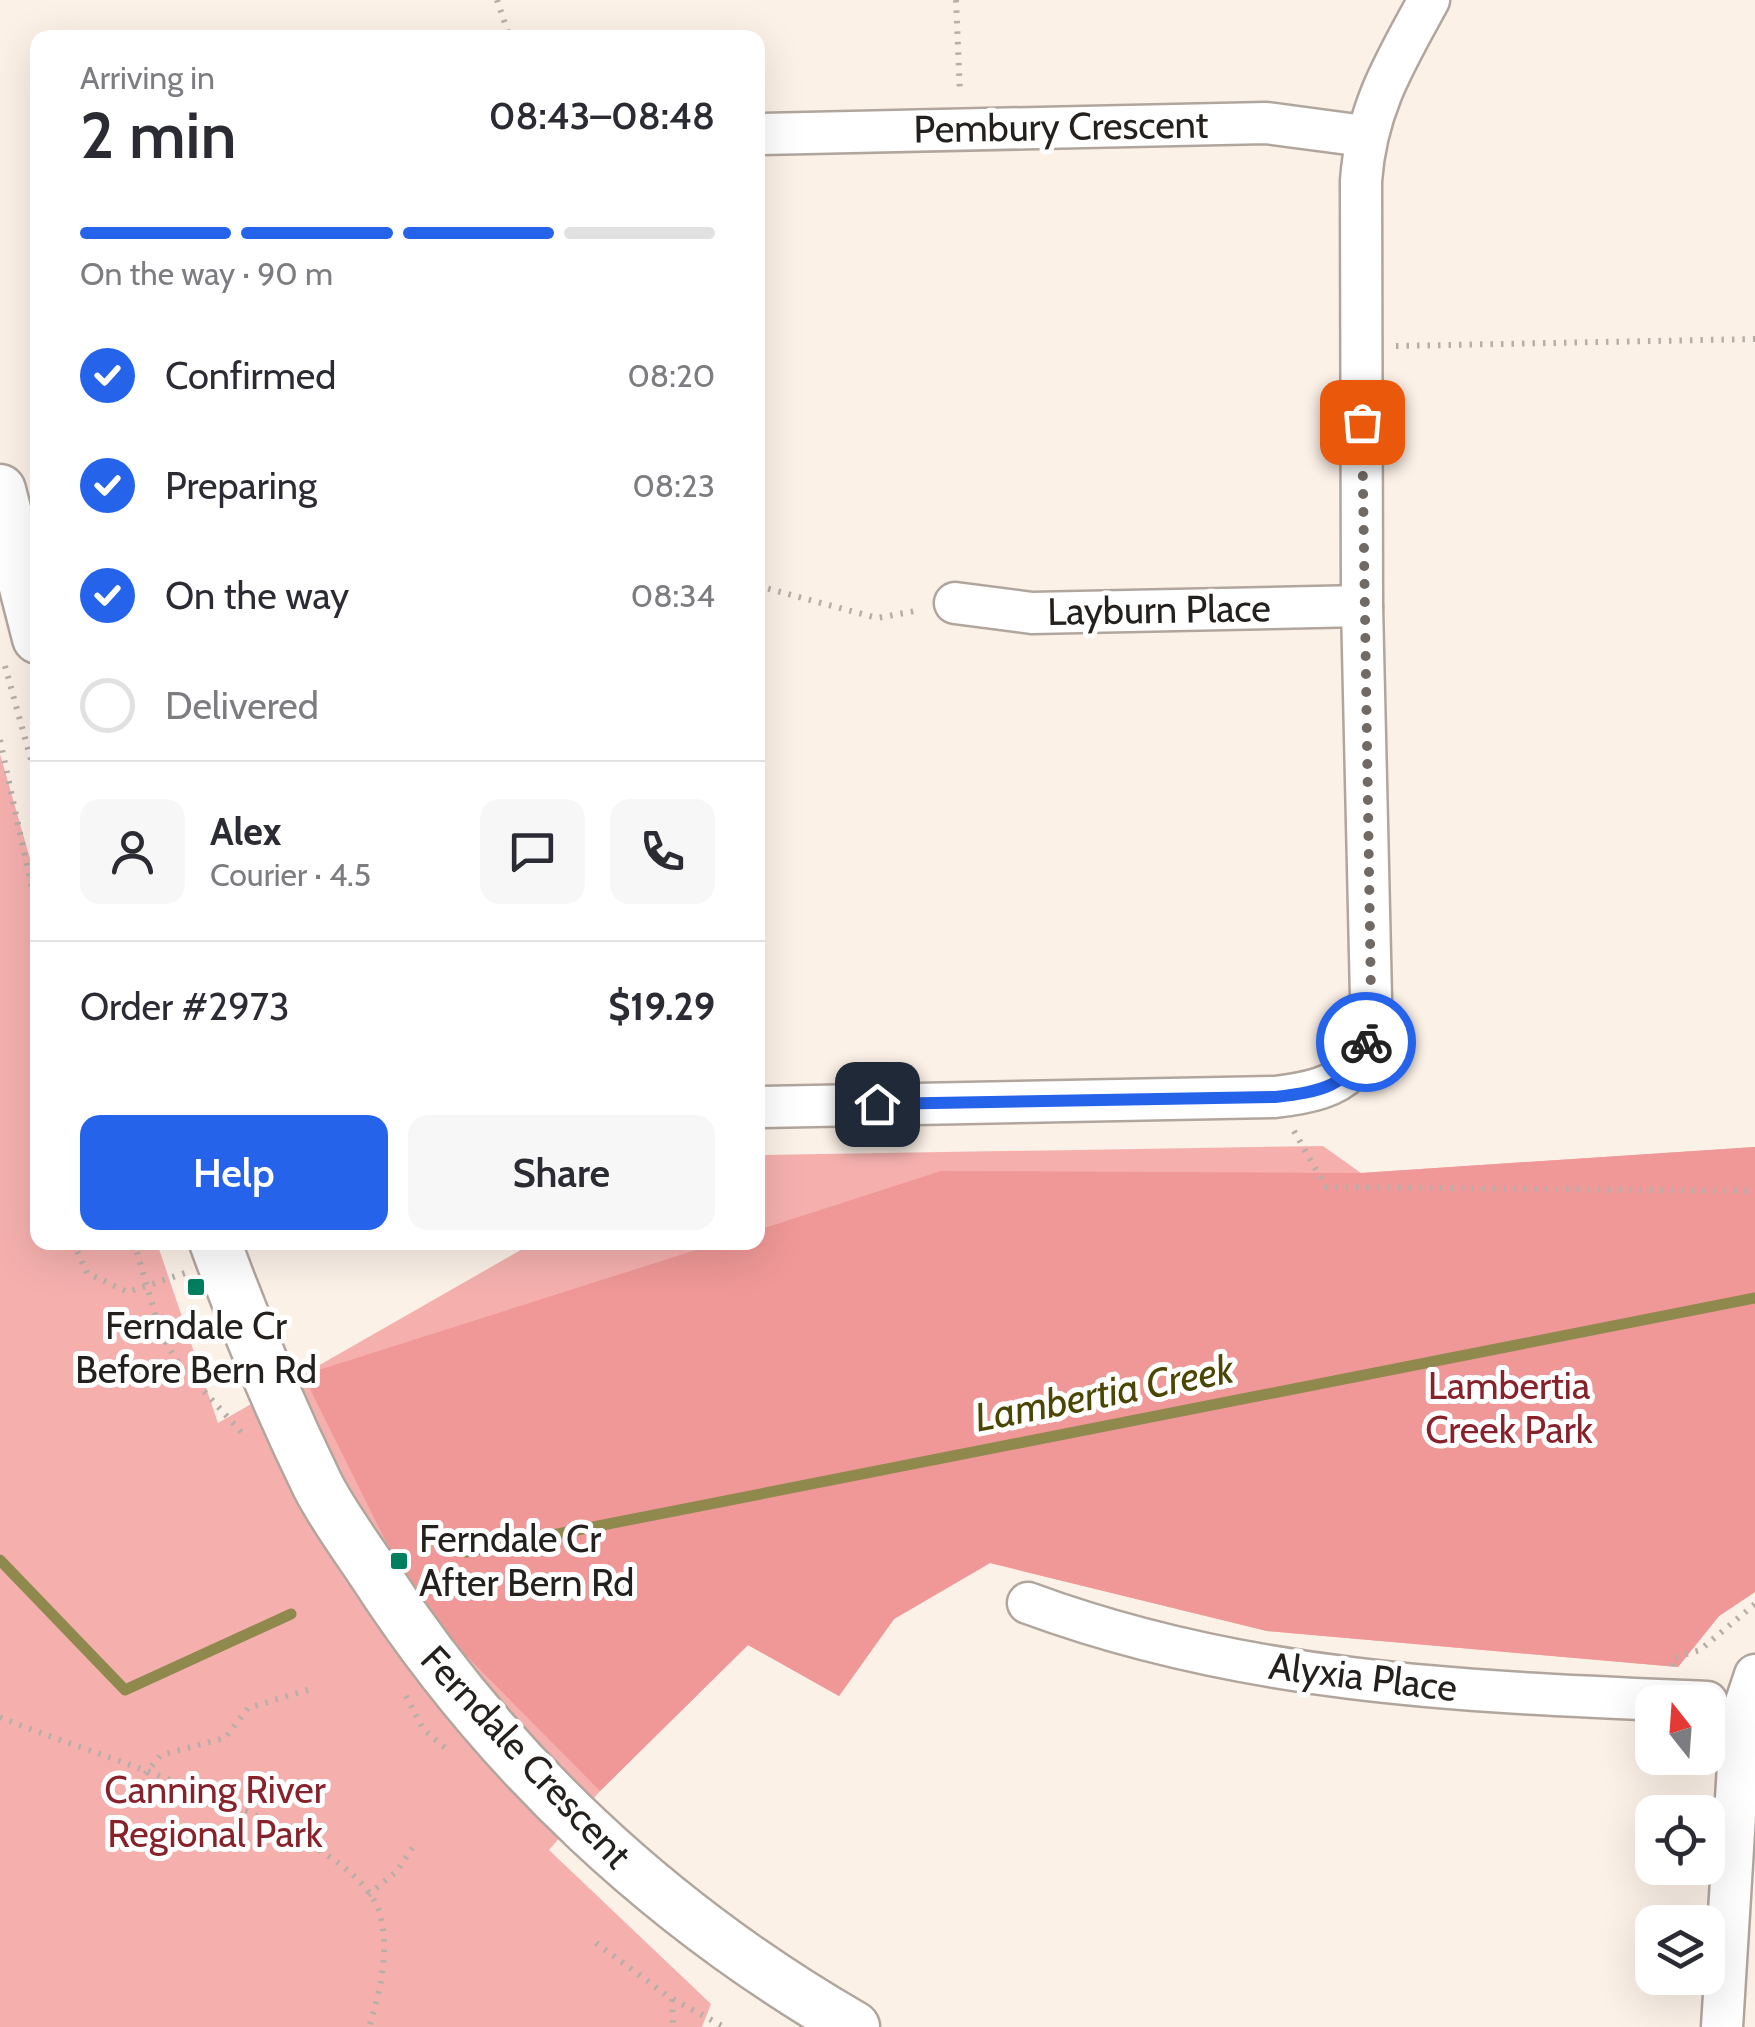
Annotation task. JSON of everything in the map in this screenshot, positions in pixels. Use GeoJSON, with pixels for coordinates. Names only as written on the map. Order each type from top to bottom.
{"type":"FeatureCollection","features":[{"type":"Feature","properties":{"kind":"street"},"geometry":{"type":"LineString","coordinates":[[765,1107],[1275,1097],[1320,1092],[1347,1078],[1361,1058],[1371,998],[1362,606],[1364,136],[1378,96],[1429,0]]}},
{"type":"Feature","properties":{"kind":"street","name":"Pembury Crescent"},"geometry":{"type":"LineString","coordinates":[[765,134],[1266,123],[1364,136]]}},
{"type":"Feature","properties":{"kind":"street"},"geometry":{"type":"LineString","coordinates":[[0,490],[21,651]]}},
{"type":"Feature","properties":{"kind":"street","name":"Layburn Place"},"geometry":{"type":"LineString","coordinates":[[955,604],[1032,612],[1362,606]]}},
{"type":"Feature","properties":{"kind":"street","name":"Ferndale Crescent"},"geometry":{"type":"LineString","coordinates":[[218,1251],[319,1488],[409,1628],[457,1690],[531,1774],[628,1870],[771,1980],[854,2027]]}},
{"type":"Feature","properties":{"kind":"street","name":"Alyxia Place"},"geometry":{"type":"LineString","coordinates":[[1028,1603],[1115,1634],[1271,1667],[1384,1684],[1635,1694]]}},
{"type":"Feature","properties":{"kind":"street"},"geometry":{"type":"LineString","coordinates":[[1719,1775],[1722,2027]]}},
{"type":"Feature","properties":{"kind":"path"},"geometry":{"type":"LineString","coordinates":[[497,0],[507,30]]}},
{"type":"Feature","properties":{"kind":"path"},"geometry":{"type":"LineString","coordinates":[[956,0],[963,129]]}},
{"type":"Feature","properties":{"kind":"path"},"geometry":{"type":"LineString","coordinates":[[1362,348],[1755,339]]}},
{"type":"Feature","properties":{"kind":"path"},"geometry":{"type":"LineString","coordinates":[[765,588],[877,618],[955,604]]}},
{"type":"Feature","properties":{"kind":"path"},"geometry":{"type":"LineString","coordinates":[[21,651],[30,722]]}},
{"type":"Feature","properties":{"kind":"path"},"geometry":{"type":"LineString","coordinates":[[0,740],[30,879]]}},
{"type":"Feature","properties":{"kind":"path"},"geometry":{"type":"LineString","coordinates":[[1275,1097],[1326,1188],[1755,1191]]}},
{"type":"Feature","properties":{"kind":"path"},"geometry":{"type":"LineString","coordinates":[[77,1250],[87,1273],[128,1292],[218,1251]]}},
{"type":"Feature","properties":{"kind":"path"},"geometry":{"type":"LineString","coordinates":[[1704,1685],[1673,1658],[1700,1650],[1755,1604]]}},
{"type":"Feature","properties":{"kind":"path"},"geometry":{"type":"LineString","coordinates":[[145,1774],[162,1755],[225,1738],[248,1708],[314,1688]]}},
{"type":"Feature","properties":{"kind":"path"},"geometry":{"type":"LineString","coordinates":[[0,1717],[252,1812],[314,1844],[363,1885],[380,1913],[383,1984],[369,2027]]}},
{"type":"Feature","properties":{"kind":"path"},"geometry":{"type":"LineString","coordinates":[[368,1894],[398,1871],[415,1844]]}},
{"type":"Feature","properties":{"kind":"path"},"geometry":{"type":"LineString","coordinates":[[596,1943],[672,1998],[724,2027]]}},
{"type":"Feature","properties":{"kind":"path"},"geometry":{"type":"LineString","coordinates":[[672,1998],[673,2027]]}},
{"type":"Feature","properties":{"kind":"green space","name":"Lambertia Creek Park"},"geometry":{"type":"Polygon","coordinates":[[[0,754],[30,859],[30,1250],[159,1250],[218,1423],[521,1250],[765,1250],[765,1155],[1323,1146],[1361,1173],[1755,1147],[1755,1592],[1719,1616],[1678,1667],[1267,1631],[990,1563],[894,1619],[839,1696],[748,1645],[600,1791],[549,1850],[711,2004],[702,2027],[0,2027],[0,754]]]}},
{"type":"Feature","properties":{"kind":"green space","name":"Lambertia Creek Park"},"geometry":{"type":"Polygon","coordinates":[[[1755,1147],[1755,1592],[1719,1616],[1678,1667],[1267,1631],[990,1563],[894,1619],[839,1696],[748,1645],[600,1791],[419,1608],[303,1375],[696,1250],[765,1250],[765,1228],[941,1171],[1361,1173],[1755,1147]]]}},
{"type":"Feature","properties":{"kind":"waterway","name":"Lambertia Creek"},"geometry":{"type":"LineString","coordinates":[[466,1552],[1755,1298]]}},
{"type":"Feature","properties":{"kind":"waterway","name":"Lambertia Creek"},"geometry":{"type":"LineString","coordinates":[[0,1560],[125,1690],[291,1614]]}},
{"type":"Feature","properties":{"kind":"way so far"},"geometry":{"type":"LineString","coordinates":[[1362,422],[1371,998],[1366,1042]]}},
{"type":"Feature","properties":{"kind":"place","name":"Ferndale Cr Before Bern Rd"},"geometry":{"type":"Point","coordinates":[196,1287]}},
{"type":"Feature","properties":{"kind":"place","name":"Ferndale Cr After Bern Rd"},"geometry":{"type":"Point","coordinates":[399,1561]}},
{"type":"Feature","properties":{"kind":"route"},"geometry":{"type":"LineString","coordinates":[[877,1104],[1275,1097],[1320,1092],[1347,1078],[1361,1058],[1366,1042]]}},
{"type":"Feature","properties":{"kind":"park label","name":"Canning River Regional Park"},"geometry":{"type":"Point","coordinates":[215,1812]}}]}
